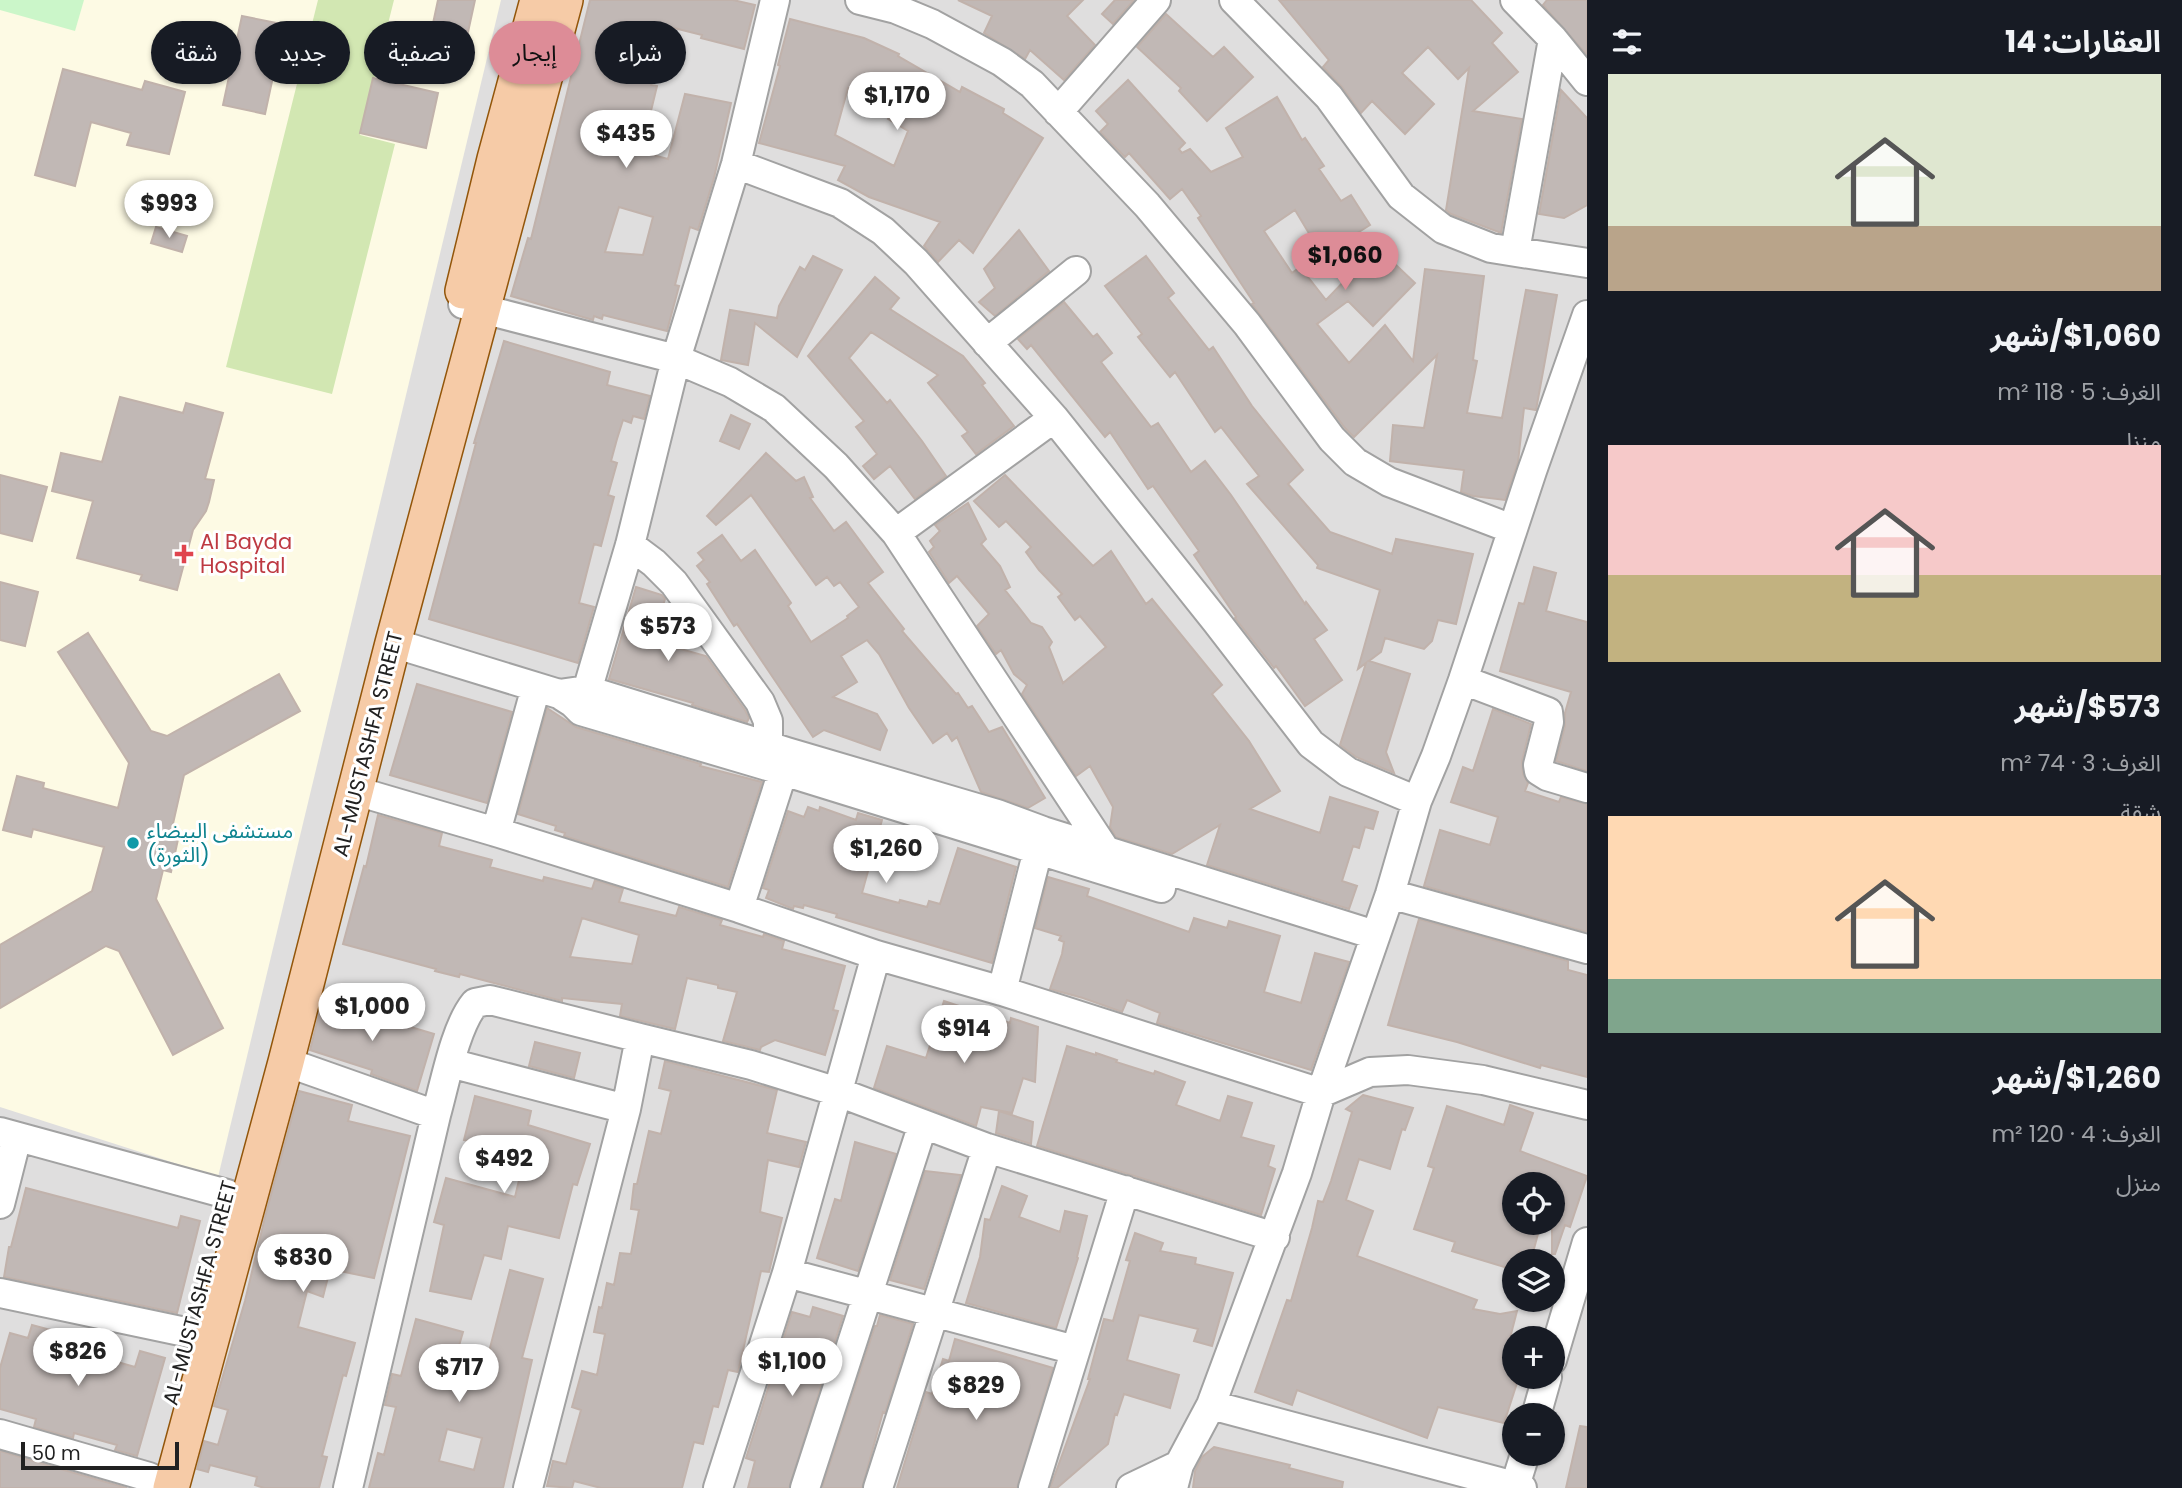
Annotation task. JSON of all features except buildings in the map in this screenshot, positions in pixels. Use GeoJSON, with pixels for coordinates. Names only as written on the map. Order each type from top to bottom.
{"type":"FeatureCollection","features":[{"type":"Feature","properties":{"kind":"main road","name":"AL-MUSTASHFA STREET"},"geometry":{"type":"LineString","coordinates":[[158,1485],[286,1062],[356,791],[471,307],[495,159],[538,0]]}},
{"type":"Feature","properties":{"kind":"main road","name":"AL-MUSTASHFA STREET"},"geometry":{"type":"LineString","coordinates":[[158,1485],[190,1333],[375,644],[471,307],[565,0]]}},
{"type":"Feature","properties":{"kind":"street"},"geometry":{"type":"LineString","coordinates":[[584,700],[631,545],[676,359],[736,164],[775,0]]}},
{"type":"Feature","properties":{"kind":"street"},"geometry":{"type":"LineString","coordinates":[[859,0],[896,9],[932,24],[1002,62],[1032,84],[1155,215],[1247,324],[1332,439],[1356,461],[1389,482],[1513,529]]}},
{"type":"Feature","properties":{"kind":"street"},"geometry":{"type":"LineString","coordinates":[[1058,112],[1156,0]]}},
{"type":"Feature","properties":{"kind":"street"},"geometry":{"type":"LineString","coordinates":[[1234,0],[1329,97],[1401,196],[1443,229],[1491,248],[1587,263]]}},
{"type":"Feature","properties":{"kind":"street"},"geometry":{"type":"LineString","coordinates":[[1518,1],[1586,76]]}},
{"type":"Feature","properties":{"kind":"street"},"geometry":{"type":"LineString","coordinates":[[1515,251],[1553,39]]}},
{"type":"Feature","properties":{"kind":"street"},"geometry":{"type":"LineString","coordinates":[[736,164],[840,204],[883,231],[916,262],[1054,418],[1311,744],[1348,772],[1417,801]]}},
{"type":"Feature","properties":{"kind":"street"},"geometry":{"type":"LineString","coordinates":[[987,343],[1076,271]]}},
{"type":"Feature","properties":{"kind":"street"},"geometry":{"type":"LineString","coordinates":[[471,307],[676,359],[730,382],[774,408],[836,466],[896,533],[1106,851]]}},
{"type":"Feature","properties":{"kind":"street"},"geometry":{"type":"LineString","coordinates":[[1131,1488],[1176,1477],[1211,1405],[1275,1237],[1321,1093],[1390,894],[1417,801],[1463,680],[1587,315]]}},
{"type":"Feature","properties":{"kind":"street"},"geometry":{"type":"LineString","coordinates":[[896,533],[1054,418]]}},
{"type":"Feature","properties":{"kind":"street"},"geometry":{"type":"LineString","coordinates":[[631,545],[674,583],[760,702],[768,721],[768,746]]}},
{"type":"Feature","properties":{"kind":"street"},"geometry":{"type":"LineString","coordinates":[[393,643],[547,691],[768,746],[997,814],[1373,943]]}},
{"type":"Feature","properties":{"kind":"street"},"geometry":{"type":"LineString","coordinates":[[1463,680],[1548,712],[1549,722],[1538,765],[1539,771],[1587,788]]}},
{"type":"Feature","properties":{"kind":"street"},"geometry":{"type":"LineString","coordinates":[[496,832],[547,691]]}},
{"type":"Feature","properties":{"kind":"street"},"geometry":{"type":"LineString","coordinates":[[584,700],[783,771],[1038,850],[1373,943]]}},
{"type":"Feature","properties":{"kind":"street"},"geometry":{"type":"LineString","coordinates":[[739,908],[783,771]]}},
{"type":"Feature","properties":{"kind":"street"},"geometry":{"type":"LineString","coordinates":[[356,791],[739,908],[876,955],[1002,990],[1321,1093],[1370,1072],[1408,1070],[1483,1080],[1587,1105]]}},
{"type":"Feature","properties":{"kind":"street"},"geometry":{"type":"LineString","coordinates":[[1002,990],[1038,850]]}},
{"type":"Feature","properties":{"kind":"street"},"geometry":{"type":"LineString","coordinates":[[1390,894],[1587,948]]}},
{"type":"Feature","properties":{"kind":"street"},"geometry":{"type":"LineString","coordinates":[[718,1488],[787,1273],[876,955]]}},
{"type":"Feature","properties":{"kind":"street"},"geometry":{"type":"LineString","coordinates":[[348,1488],[436,1115],[468,1011],[475,1003],[490,1000],[751,1065],[838,1092],[987,1148],[1275,1237]]}},
{"type":"Feature","properties":{"kind":"street"},"geometry":{"type":"LineString","coordinates":[[528,1488],[626,1109],[640,1038]]}},
{"type":"Feature","properties":{"kind":"street"},"geometry":{"type":"LineString","coordinates":[[286,1062],[436,1115]]}},
{"type":"Feature","properties":{"kind":"street"},"geometry":{"type":"LineString","coordinates":[[450,1063],[626,1109]]}},
{"type":"Feature","properties":{"kind":"street"},"geometry":{"type":"LineString","coordinates":[[805,1488],[923,1124]]}},
{"type":"Feature","properties":{"kind":"street"},"geometry":{"type":"LineString","coordinates":[[0,1204],[8,1134],[227,1194]]}},
{"type":"Feature","properties":{"kind":"street"},"geometry":{"type":"LineString","coordinates":[[878,1488],[987,1148]]}},
{"type":"Feature","properties":{"kind":"street"},"geometry":{"type":"LineString","coordinates":[[1033,1488],[1125,1190]]}},
{"type":"Feature","properties":{"kind":"street"},"geometry":{"type":"LineString","coordinates":[[1562,1326],[1587,1242]]}},
{"type":"Feature","properties":{"kind":"street"},"geometry":{"type":"LineString","coordinates":[[787,1273],[1075,1350]]}},
{"type":"Feature","properties":{"kind":"street"},"geometry":{"type":"LineString","coordinates":[[0,1293],[190,1333]]}},
{"type":"Feature","properties":{"kind":"street"},"geometry":{"type":"LineString","coordinates":[[1211,1405],[1519,1487],[1523,1466]]}},
{"type":"Feature","properties":{"kind":"street"},"geometry":{"type":"LineString","coordinates":[[0,1434],[158,1485]]}},
{"type":"Feature","properties":{"kind":"shaded area"},"geometry":{"type":"Polygon","coordinates":[[[0,0],[1587,0],[1587,1488],[0,1488],[0,0]]]}},
{"type":"Feature","properties":{"kind":"shaded area","name":"Al Bayda Hospital"},"geometry":{"type":"Polygon","coordinates":[[[0,0],[501,0],[496,21],[489,21],[489,50],[218,1177],[0,1107],[0,0]]]}},
{"type":"Feature","properties":{"kind":"green space"},"geometry":{"type":"Polygon","coordinates":[[[0,0],[84,0],[75,31],[0,10],[0,0]]]}},
{"type":"Feature","properties":{"kind":"green space"},"geometry":{"type":"Polygon","coordinates":[[[318,0],[394,0],[389,21],[364,21],[364,84],[373,84],[360,135],[395,144],[332,394],[226,367],[297,84],[350,84],[350,21],[313,21],[318,0]]]}},
{"type":"Feature","properties":{"kind":"place","name":"Al Bayda Hospital"},"geometry":{"type":"Point","coordinates":[184,554]}},
{"type":"Feature","properties":{"kind":"place","name":"مستشفى البيضاء (الثورة)"},"geometry":{"type":"Point","coordinates":[133,843]}}]}
